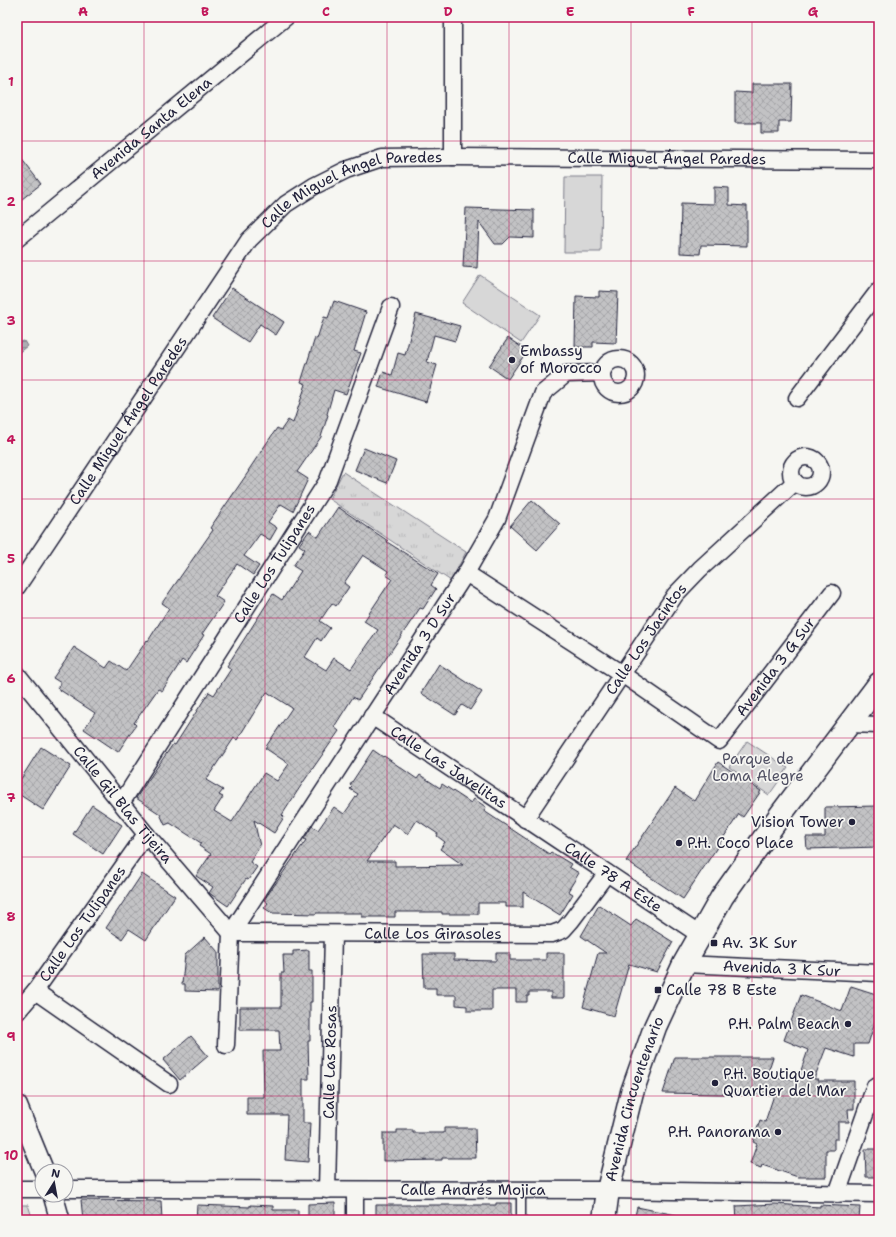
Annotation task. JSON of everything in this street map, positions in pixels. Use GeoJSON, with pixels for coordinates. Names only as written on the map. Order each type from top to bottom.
{"type":"FeatureCollection","features":[{"type":"Feature","properties":{"kind":"main road","name":"Avenida Cincuentenario"},"geometry":{"type":"LineString","coordinates":[[604,1220],[608,1190],[632,1092],[655,1027],[684,964],[731,884],[781,814],[879,684]]}},
{"type":"Feature","properties":{"kind":"street","name":"Avenida Santa Elena"},"geometry":{"type":"LineString","coordinates":[[17,239],[286,17]]}},
{"type":"Feature","properties":{"kind":"street"},"geometry":{"type":"LineString","coordinates":[[453,17],[453,156]]}},
{"type":"Feature","properties":{"kind":"street","name":"Calle Miguel Ángel Paredes"},"geometry":{"type":"LineString","coordinates":[[17,587],[248,240],[286,204],[314,186],[346,170],[382,158],[453,156],[879,160]]}},
{"type":"Feature","properties":{"kind":"street"},"geometry":{"type":"LineString","coordinates":[[797,398],[879,290]]}},
{"type":"Feature","properties":{"kind":"street","name":"Calle Los Tulipanes"},"geometry":{"type":"LineString","coordinates":[[122,802],[328,480],[391,307]]}},
{"type":"Feature","properties":{"kind":"street","name":"Avenida 3 D Sur"},"geometry":{"type":"LineString","coordinates":[[231,933],[466,573],[497,519],[543,393],[566,374],[601,373]]}},
{"type":"Feature","properties":{"kind":"street","name":"Calle Los Jacintos"},"geometry":{"type":"LineString","coordinates":[[525,819],[675,595],[700,569],[795,482]]}},
{"type":"Feature","properties":{"kind":"street"},"geometry":{"type":"LineString","coordinates":[[466,573],[622,674]]}},
{"type":"Feature","properties":{"kind":"street","name":"Avenida 3 G Sur"},"geometry":{"type":"LineString","coordinates":[[622,674],[719,741],[832,593]]}},
{"type":"Feature","properties":{"kind":"street","name":"Calle Gil Blas Tijeira"},"geometry":{"type":"LineString","coordinates":[[17,674],[122,802],[146,834],[231,933]]}},
{"type":"Feature","properties":{"kind":"street","name":"Calle Las Javelitas"},"geometry":{"type":"LineString","coordinates":[[372,716],[525,819]]}},
{"type":"Feature","properties":{"kind":"street"},"geometry":{"type":"LineString","coordinates":[[848,724],[879,725]]}},
{"type":"Feature","properties":{"kind":"street","name":"Calle 78 A Este"},"geometry":{"type":"LineString","coordinates":[[525,819],[700,935]]}},
{"type":"Feature","properties":{"kind":"street","name":"Calle Los Tulipanes"},"geometry":{"type":"LineString","coordinates":[[17,1012],[35,991],[146,834]]}},
{"type":"Feature","properties":{"kind":"street","name":"Calle Los Girasoles"},"geometry":{"type":"LineString","coordinates":[[231,933],[552,934],[563,930],[567,926],[606,872]]}},
{"type":"Feature","properties":{"kind":"street"},"geometry":{"type":"LineString","coordinates":[[226,1045],[231,933]]}},
{"type":"Feature","properties":{"kind":"street","name":"Calle Las Rosas"},"geometry":{"type":"LineString","coordinates":[[327,1190],[333,934]]}},
{"type":"Feature","properties":{"kind":"street","name":"Avenida 3 K Sur"},"geometry":{"type":"LineString","coordinates":[[684,964],[879,973]]}},
{"type":"Feature","properties":{"kind":"street"},"geometry":{"type":"LineString","coordinates":[[35,991],[169,1084]]}},
{"type":"Feature","properties":{"kind":"street"},"geometry":{"type":"LineString","coordinates":[[837,1194],[875,1086]]}},
{"type":"Feature","properties":{"kind":"street"},"geometry":{"type":"LineString","coordinates":[[17,1105],[41,1163]]}},
{"type":"Feature","properties":{"kind":"street"},"geometry":{"type":"LineString","coordinates":[[17,1189],[34,1189]]}},
{"type":"Feature","properties":{"kind":"street","name":"Calle Andrés Mojica"},"geometry":{"type":"LineString","coordinates":[[74,1189],[608,1190],[879,1194]]}},
{"type":"Feature","properties":{"kind":"street"},"geometry":{"type":"LineString","coordinates":[[354,1220],[355,1190]]}},
{"type":"Feature","properties":{"kind":"street"},"geometry":{"type":"LineString","coordinates":[[55,1203],[60,1220]]}},
{"type":"Feature","properties":{"kind":"lane"},"geometry":{"type":"LineString","coordinates":[[521,1190],[521,1220]]}},
{"type":"Feature","properties":{"kind":"green space"},"geometry":{"type":"Polygon","coordinates":[[[565,177],[602,177],[601,252],[564,252],[565,177]]]}},
{"type":"Feature","properties":{"kind":"green space"},"geometry":{"type":"Polygon","coordinates":[[[480,275],[540,315],[521,343],[462,303],[480,275]]]}},
{"type":"Feature","properties":{"kind":"green space"},"geometry":{"type":"Polygon","coordinates":[[[343,472],[466,552],[451,581],[329,499],[343,472]]]}},
{"type":"Feature","properties":{"kind":"green space","name":"Parque de Loma Alegre"},"geometry":{"type":"Polygon","coordinates":[[[747,741],[788,768],[769,795],[729,767],[747,741]]]}},
{"type":"Feature","properties":{"kind":"green space"},"geometry":{"type":"Polygon","coordinates":[[[17,1205],[28,1205],[33,1220],[17,1220],[17,1205]]]}},
{"type":"Feature","properties":{"kind":"shaded area"},"geometry":{"type":"Polygon","coordinates":[[[24,341],[27,346],[17,354],[17,343],[24,341]]]}},
{"type":"Feature","properties":{"kind":"building"},"geometry":{"type":"Polygon","coordinates":[[[752,84],[792,84],[791,122],[779,122],[779,133],[761,133],[761,123],[735,123],[735,92],[752,93],[752,84]]]}},
{"type":"Feature","properties":{"kind":"building"},"geometry":{"type":"Polygon","coordinates":[[[17,153],[41,184],[17,203],[17,153]]]}},
{"type":"Feature","properties":{"kind":"building"},"geometry":{"type":"Polygon","coordinates":[[[714,187],[729,188],[729,205],[747,206],[747,246],[701,245],[700,254],[680,253],[681,203],[714,204],[714,187]]]}},
{"type":"Feature","properties":{"kind":"building"},"geometry":{"type":"Polygon","coordinates":[[[466,208],[534,210],[534,238],[510,237],[503,244],[495,244],[479,222],[477,268],[463,267],[466,208]]]}},
{"type":"Feature","properties":{"kind":"building"},"geometry":{"type":"Polygon","coordinates":[[[232,288],[284,322],[276,335],[260,324],[248,342],[212,318],[232,288]]]}},
{"type":"Feature","properties":{"kind":"building"},"geometry":{"type":"Polygon","coordinates":[[[599,291],[618,292],[616,343],[593,342],[593,347],[575,347],[576,296],[599,297],[599,291]]]}},
{"type":"Feature","properties":{"kind":"building"},"geometry":{"type":"Polygon","coordinates":[[[334,301],[366,312],[354,351],[361,353],[346,394],[334,390],[321,437],[297,472],[308,479],[293,511],[281,504],[268,522],[277,528],[270,540],[260,534],[244,556],[259,566],[253,575],[237,564],[215,596],[224,602],[202,634],[204,635],[186,663],[182,660],[162,691],[158,689],[134,723],[136,725],[118,752],[84,729],[95,713],[57,688],[61,683],[53,678],[74,647],[106,668],[111,661],[126,671],[147,640],[148,641],[169,608],[162,603],[213,530],[210,528],[264,447],[277,428],[281,430],[288,420],[293,423],[306,384],[301,382],[315,338],[317,339],[324,317],[328,318],[334,301]]]}},
{"type":"Feature","properties":{"kind":"building"},"geometry":{"type":"Polygon","coordinates":[[[416,314],[460,326],[455,341],[434,335],[427,362],[437,365],[426,402],[378,387],[383,372],[392,375],[398,353],[405,355],[416,314]]]}},
{"type":"Feature","properties":{"kind":"building"},"geometry":{"type":"Polygon","coordinates":[[[508,338],[527,351],[508,379],[489,366],[508,338]]]}},
{"type":"Feature","properties":{"kind":"building"},"geometry":{"type":"Polygon","coordinates":[[[364,448],[396,461],[387,483],[355,470],[364,448]]]}},
{"type":"Feature","properties":{"kind":"building"},"geometry":{"type":"Polygon","coordinates":[[[532,500],[560,524],[537,550],[510,526],[532,500]]]}},
{"type":"Feature","properties":{"kind":"building"},"geometry":{"type":"Polygon","coordinates":[[[338,507],[388,541],[387,542],[438,574],[431,585],[436,589],[423,609],[420,608],[358,700],[353,697],[334,727],[339,731],[282,815],[284,817],[274,833],[254,820],[260,846],[250,862],[257,867],[248,880],[246,879],[228,906],[209,893],[213,887],[196,876],[211,854],[199,846],[201,843],[170,823],[165,825],[160,814],[136,798],[173,744],[175,745],[209,692],[214,695],[231,669],[227,666],[273,594],[282,600],[301,571],[293,566],[305,549],[299,545],[309,531],[318,537],[338,507]],[[363,555],[344,583],[349,587],[336,606],[332,603],[320,621],[330,628],[321,641],[317,638],[305,657],[326,670],[334,658],[351,669],[378,630],[364,621],[392,579],[386,575],[388,571],[363,555]],[[267,692],[237,740],[234,738],[206,780],[223,790],[219,795],[223,797],[214,811],[232,822],[264,773],[277,781],[289,764],[265,748],[292,708],[267,692]]]}},
{"type":"Feature","properties":{"kind":"building"},"geometry":{"type":"Polygon","coordinates":[[[439,664],[482,692],[470,710],[462,705],[455,715],[421,693],[439,664]]]}},
{"type":"Feature","properties":{"kind":"building"},"geometry":{"type":"Polygon","coordinates":[[[41,747],[71,766],[43,810],[17,793],[17,785],[41,747]]]}},
{"type":"Feature","properties":{"kind":"building"},"geometry":{"type":"Polygon","coordinates":[[[373,750],[417,779],[420,775],[440,788],[442,784],[471,803],[474,799],[486,807],[484,811],[549,854],[551,852],[571,864],[569,867],[579,873],[568,891],[573,894],[560,915],[523,892],[523,907],[506,907],[506,903],[478,903],[478,914],[395,912],[395,917],[362,917],[362,913],[272,913],[264,908],[268,903],[264,900],[306,840],[304,839],[312,826],[318,830],[334,807],[344,814],[358,794],[350,789],[352,787],[350,785],[373,750]],[[417,820],[408,834],[393,824],[367,861],[395,861],[395,866],[463,865],[440,849],[445,842],[437,836],[438,834],[417,820]]]}},
{"type":"Feature","properties":{"kind":"building","name":"P.H. Coco Place"},"geometry":{"type":"Polygon","coordinates":[[[718,762],[761,791],[743,817],[739,814],[683,899],[626,861],[675,788],[694,801],[718,762]]]}},
{"type":"Feature","properties":{"kind":"building"},"geometry":{"type":"Polygon","coordinates":[[[92,805],[122,825],[103,854],[73,834],[92,805]]]}},
{"type":"Feature","properties":{"kind":"building","name":"Vision Tower"},"geometry":{"type":"Polygon","coordinates":[[[879,806],[879,847],[807,849],[806,837],[825,837],[825,807],[879,806]]]}},
{"type":"Feature","properties":{"kind":"building"},"geometry":{"type":"Polygon","coordinates":[[[142,874],[175,896],[146,940],[129,929],[122,939],[106,928],[142,874]]]}},
{"type":"Feature","properties":{"kind":"building"},"geometry":{"type":"Polygon","coordinates":[[[599,905],[631,926],[636,919],[673,942],[657,972],[629,964],[614,1016],[583,1007],[598,953],[606,953],[581,936],[599,905]]]}},
{"type":"Feature","properties":{"kind":"building"},"geometry":{"type":"Polygon","coordinates":[[[205,937],[218,952],[218,992],[185,991],[185,984],[182,984],[185,955],[205,937]]]}},
{"type":"Feature","properties":{"kind":"building"},"geometry":{"type":"Polygon","coordinates":[[[309,950],[309,971],[312,971],[312,1002],[310,1002],[310,1041],[308,1041],[309,1079],[303,1079],[303,1123],[310,1123],[308,1162],[285,1160],[287,1115],[247,1115],[247,1097],[264,1097],[263,1051],[280,1051],[279,1030],[240,1030],[240,1007],[281,1007],[281,973],[284,973],[283,955],[293,955],[293,951],[309,950]]]}},
{"type":"Feature","properties":{"kind":"building"},"geometry":{"type":"Polygon","coordinates":[[[496,953],[510,953],[510,960],[546,960],[546,953],[564,953],[564,998],[551,998],[551,992],[529,992],[527,1002],[516,1002],[516,990],[492,990],[492,1011],[467,1011],[467,1006],[456,1005],[456,995],[436,995],[436,988],[424,988],[423,954],[454,954],[454,960],[496,961],[496,953]]]}},
{"type":"Feature","properties":{"kind":"building"},"geometry":{"type":"Polygon","coordinates":[[[851,986],[879,995],[879,1010],[868,1044],[854,1044],[854,1057],[826,1048],[814,1079],[818,1079],[817,1081],[854,1081],[854,1109],[848,1109],[849,1122],[838,1122],[838,1139],[834,1139],[834,1150],[826,1150],[826,1177],[798,1177],[762,1165],[761,1168],[750,1164],[757,1144],[753,1142],[760,1120],[765,1122],[774,1095],[663,1093],[675,1057],[773,1057],[766,1078],[798,1079],[808,1050],[784,1040],[801,995],[842,1011],[851,986]]]}},
{"type":"Feature","properties":{"kind":"building"},"geometry":{"type":"Polygon","coordinates":[[[191,1036],[208,1056],[180,1080],[163,1060],[191,1036]]]}},
{"type":"Feature","properties":{"kind":"building"},"geometry":{"type":"Polygon","coordinates":[[[444,1128],[475,1128],[476,1158],[383,1161],[383,1133],[397,1133],[397,1130],[413,1130],[413,1133],[444,1133],[444,1128]]]}},
{"type":"Feature","properties":{"kind":"building"},"geometry":{"type":"Polygon","coordinates":[[[865,1149],[879,1149],[879,1177],[866,1177],[865,1149]]]}},
{"type":"Feature","properties":{"kind":"building"},"geometry":{"type":"Polygon","coordinates":[[[81,1200],[161,1201],[162,1220],[83,1220],[81,1200]]]}},
{"type":"Feature","properties":{"kind":"building"},"geometry":{"type":"Polygon","coordinates":[[[335,1203],[335,1220],[308,1220],[308,1204],[335,1203]]]}},
{"type":"Feature","properties":{"kind":"building"},"geometry":{"type":"Polygon","coordinates":[[[496,1203],[511,1203],[511,1220],[376,1220],[376,1205],[496,1205],[496,1203]]]}},
{"type":"Feature","properties":{"kind":"building"},"geometry":{"type":"Polygon","coordinates":[[[775,1204],[820,1207],[820,1205],[860,1207],[859,1220],[737,1220],[736,1206],[775,1204]]]}},
{"type":"Feature","properties":{"kind":"building"},"geometry":{"type":"Polygon","coordinates":[[[197,1205],[250,1207],[250,1205],[273,1206],[273,1210],[298,1210],[298,1220],[196,1220],[197,1205]]]}},
{"type":"Feature","properties":{"kind":"building"},"geometry":{"type":"Polygon","coordinates":[[[637,1207],[676,1215],[676,1220],[634,1220],[637,1207]]]}},
{"type":"Feature","properties":{"kind":"place","name":"Embassy of Morocco"},"geometry":{"type":"Point","coordinates":[512,360]}},
{"type":"Feature","properties":{"kind":"place","name":"Vision Tower"},"geometry":{"type":"Point","coordinates":[852,822]}},
{"type":"Feature","properties":{"kind":"place","name":"P.H. Coco Place"},"geometry":{"type":"Point","coordinates":[679,843]}},
{"type":"Feature","properties":{"kind":"place","name":"Av. 3K Sur"},"geometry":{"type":"Point","coordinates":[714,943]}},
{"type":"Feature","properties":{"kind":"place","name":"Calle 78 B Este"},"geometry":{"type":"Point","coordinates":[658,990]}},
{"type":"Feature","properties":{"kind":"place","name":"P.H. Palm Beach"},"geometry":{"type":"Point","coordinates":[848,1024]}},
{"type":"Feature","properties":{"kind":"place","name":"P.H. Boutique Quartier del Mar"},"geometry":{"type":"Point","coordinates":[715,1083]}},
{"type":"Feature","properties":{"kind":"place","name":"P.H. Panorama"},"geometry":{"type":"Point","coordinates":[778,1132]}}]}
